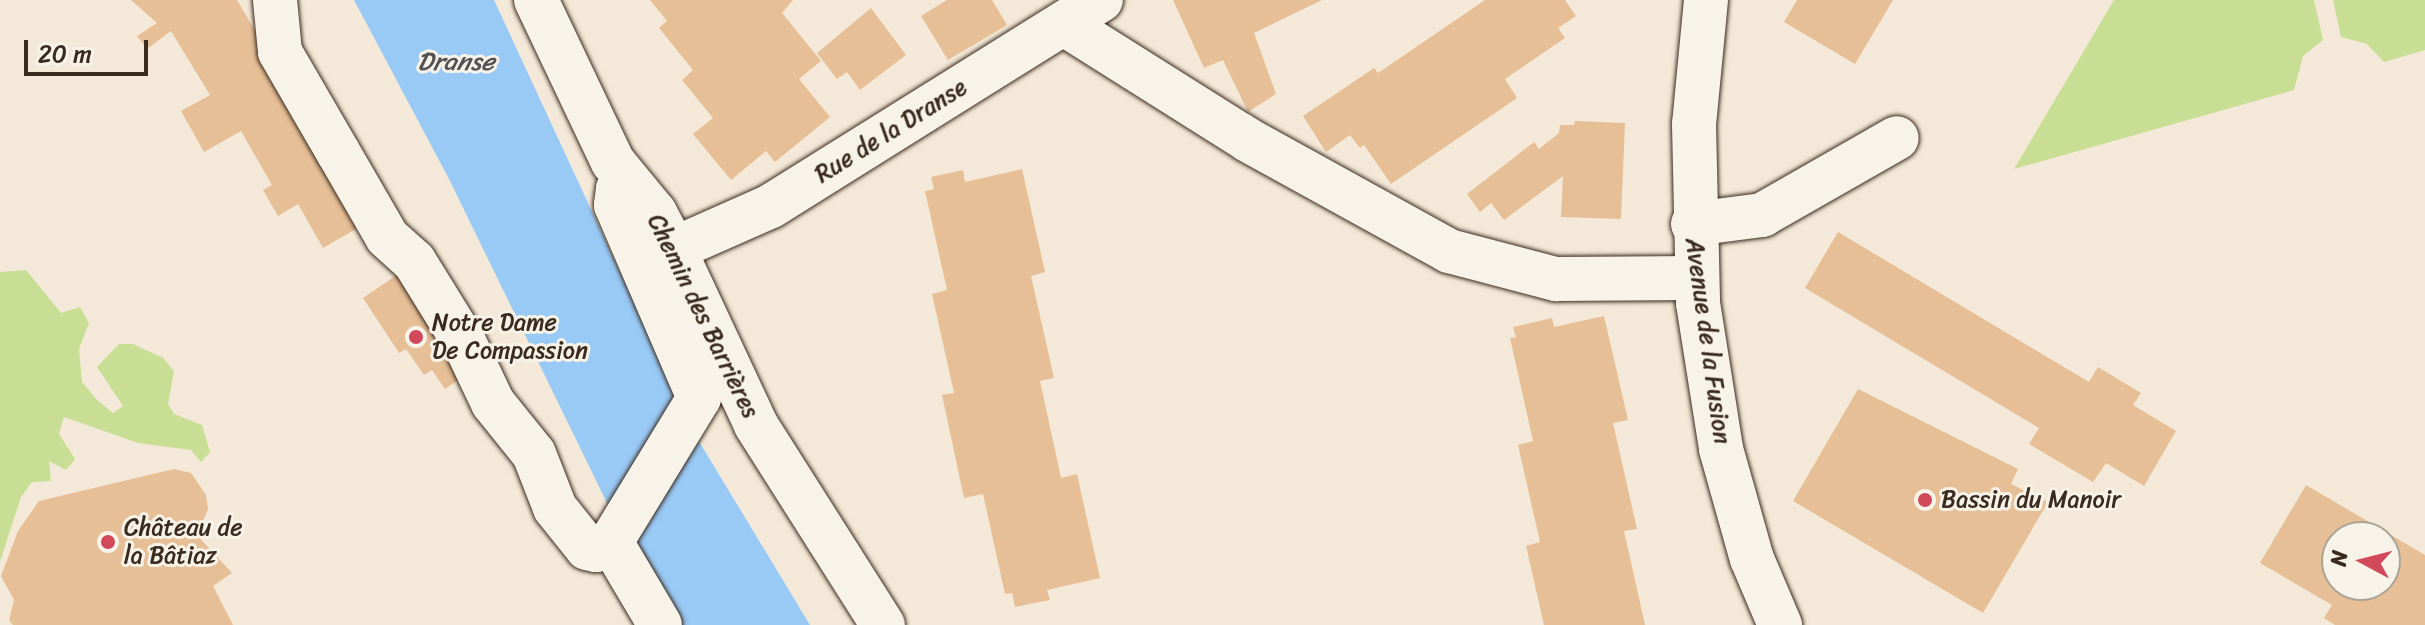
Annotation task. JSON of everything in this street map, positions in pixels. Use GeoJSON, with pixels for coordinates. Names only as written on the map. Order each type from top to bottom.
{"type":"FeatureCollection","features":[{"type":"Feature","properties":{"kind":"street"},"geometry":{"type":"LineString","coordinates":[[275,0],[280,52],[387,237],[414,261],[464,342],[485,388],[534,454],[555,508],[578,538],[596,550],[611,542],[699,398],[616,205],[618,189],[627,181]]}},
{"type":"Feature","properties":{"kind":"street","name":"Chemin des Barrières"},"geometry":{"type":"LineString","coordinates":[[536,0],[627,181],[655,213],[674,249],[756,425],[883,625]]}},
{"type":"Feature","properties":{"kind":"street","name":"Rue de la Dranse"},"geometry":{"type":"LineString","coordinates":[[674,249],[771,206],[1101,0]]}},
{"type":"Feature","properties":{"kind":"street","name":"Avenue de la Fusion"},"geometry":{"type":"LineString","coordinates":[[1706,0],[1694,124],[1696,278],[1721,449],[1752,559],[1780,625]]}},
{"type":"Feature","properties":{"kind":"street"},"geometry":{"type":"LineString","coordinates":[[1064,24],[1248,140],[1449,251],[1556,279],[1696,278]]}},
{"type":"Feature","properties":{"kind":"street"},"geometry":{"type":"LineString","coordinates":[[1693,224],[1762,215],[1897,138]]}},
{"type":"Feature","properties":{"kind":"street"},"geometry":{"type":"LineString","coordinates":[[611,542],[660,625]]}},
{"type":"Feature","properties":{"kind":"green space"},"geometry":{"type":"Polygon","coordinates":[[[2114,0],[2314,0],[2323,40],[2303,56],[2294,90],[2014,169],[2114,0]]]}},
{"type":"Feature","properties":{"kind":"green space"},"geometry":{"type":"Polygon","coordinates":[[[2333,0],[2425,0],[2425,50],[2384,62],[2367,44],[2341,37],[2333,0]]]}},
{"type":"Feature","properties":{"kind":"green space"},"geometry":{"type":"Polygon","coordinates":[[[26,270],[61,313],[80,307],[89,323],[79,349],[82,382],[97,400],[113,413],[123,406],[97,367],[119,344],[133,344],[163,358],[174,371],[168,404],[174,414],[202,425],[210,452],[201,462],[191,450],[138,443],[64,417],[59,434],[75,459],[66,470],[49,461],[51,481],[32,482],[21,497],[0,562],[0,272],[26,270]]]}},
{"type":"Feature","properties":{"kind":"water","name":"Dranse"},"geometry":{"type":"Polygon","coordinates":[[[354,0],[494,0],[697,438],[810,625],[678,625],[608,505],[449,179],[354,0]]]}},
{"type":"Feature","properties":{"kind":"building"},"geometry":{"type":"Polygon","coordinates":[[[131,0],[237,0],[368,222],[323,248],[298,204],[278,216],[263,190],[272,185],[241,131],[204,152],[181,111],[210,95],[171,31],[147,49],[137,36],[157,23],[131,0]]]}},
{"type":"Feature","properties":{"kind":"building"},"geometry":{"type":"Polygon","coordinates":[[[650,0],[793,0],[782,13],[821,61],[799,79],[830,117],[775,162],[766,151],[731,180],[693,134],[713,118],[682,80],[693,70],[659,28],[667,21],[650,0]]]}},
{"type":"Feature","properties":{"kind":"building"},"geometry":{"type":"Polygon","coordinates":[[[947,0],[992,0],[1007,25],[948,60],[921,16],[947,0]]]}},
{"type":"Feature","properties":{"kind":"building"},"geometry":{"type":"Polygon","coordinates":[[[1173,0],[1322,0],[1254,33],[1276,94],[1248,112],[1223,60],[1204,68],[1173,0]]]}},
{"type":"Feature","properties":{"kind":"building"},"geometry":{"type":"Polygon","coordinates":[[[1485,0],[1565,0],[1576,16],[1558,28],[1565,38],[1505,79],[1517,98],[1391,184],[1364,145],[1360,148],[1350,135],[1326,152],[1303,116],[1374,68],[1378,73],[1485,0]]]}},
{"type":"Feature","properties":{"kind":"building"},"geometry":{"type":"Polygon","coordinates":[[[1797,0],[1893,0],[1855,64],[1784,22],[1797,0]]]}},
{"type":"Feature","properties":{"kind":"building"},"geometry":{"type":"Polygon","coordinates":[[[871,8],[906,55],[860,90],[847,72],[837,79],[817,53],[871,8]]]}},
{"type":"Feature","properties":{"kind":"building"},"geometry":{"type":"Polygon","coordinates":[[[1575,121],[1625,123],[1621,219],[1561,217],[1563,176],[1504,220],[1491,203],[1480,212],[1467,194],[1534,142],[1539,149],[1559,133],[1560,125],[1574,125],[1575,121]]]}},
{"type":"Feature","properties":{"kind":"building"},"geometry":{"type":"Polygon","coordinates":[[[1022,169],[1045,272],[1031,276],[1054,378],[1040,381],[1061,478],[1077,474],[1100,578],[1047,590],[1050,600],[1015,607],[1012,593],[1005,594],[983,494],[964,498],[942,395],[954,393],[932,294],[947,290],[925,191],[934,189],[931,177],[963,170],[965,182],[1022,169]]]}},
{"type":"Feature","properties":{"kind":"building"},"geometry":{"type":"Polygon","coordinates":[[[1838,232],[2089,382],[2098,367],[2141,393],[2133,405],[2176,431],[2144,486],[2106,463],[2093,482],[2029,444],[2039,428],[1805,288],[1838,232]]]}},
{"type":"Feature","properties":{"kind":"building","name":"Notre Dame De Compassion"},"geometry":{"type":"Polygon","coordinates":[[[404,270],[468,373],[445,389],[432,370],[424,375],[406,349],[399,353],[363,298],[404,270]]]}},
{"type":"Feature","properties":{"kind":"building"},"geometry":{"type":"Polygon","coordinates":[[[1604,316],[1628,420],[1613,423],[1637,529],[1624,531],[1645,625],[1544,625],[1526,546],[1540,542],[1518,445],[1533,441],[1510,338],[1516,337],[1513,327],[1552,318],[1554,327],[1604,316]]]}},
{"type":"Feature","properties":{"kind":"building"},"geometry":{"type":"Polygon","coordinates":[[[1858,389],[2018,469],[2011,484],[2048,502],[1983,613],[1793,501],[1858,389]]]}},
{"type":"Feature","properties":{"kind":"building","name":"Château de la Bâtiaz"},"geometry":{"type":"Polygon","coordinates":[[[174,469],[191,473],[206,495],[208,509],[197,535],[232,573],[213,586],[233,625],[13,625],[9,620],[14,600],[1,576],[18,531],[39,501],[174,469]]]}},
{"type":"Feature","properties":{"kind":"building"},"geometry":{"type":"Polygon","coordinates":[[[2306,485],[2367,521],[2321,521],[2321,599],[2260,563],[2306,485]]]}},
{"type":"Feature","properties":{"kind":"building"},"geometry":{"type":"Polygon","coordinates":[[[2401,541],[2425,555],[2425,625],[2335,625],[2324,618],[2332,605],[2325,601],[2401,601],[2401,541]]]}},
{"type":"Feature","properties":{"kind":"place","name":"Notre Dame De Compassion"},"geometry":{"type":"Point","coordinates":[416,337]}},
{"type":"Feature","properties":{"kind":"place","name":"Bassin du Manoir"},"geometry":{"type":"Point","coordinates":[1925,500]}},
{"type":"Feature","properties":{"kind":"place","name":"Château de la Bâtiaz"},"geometry":{"type":"Point","coordinates":[108,542]}}]}
